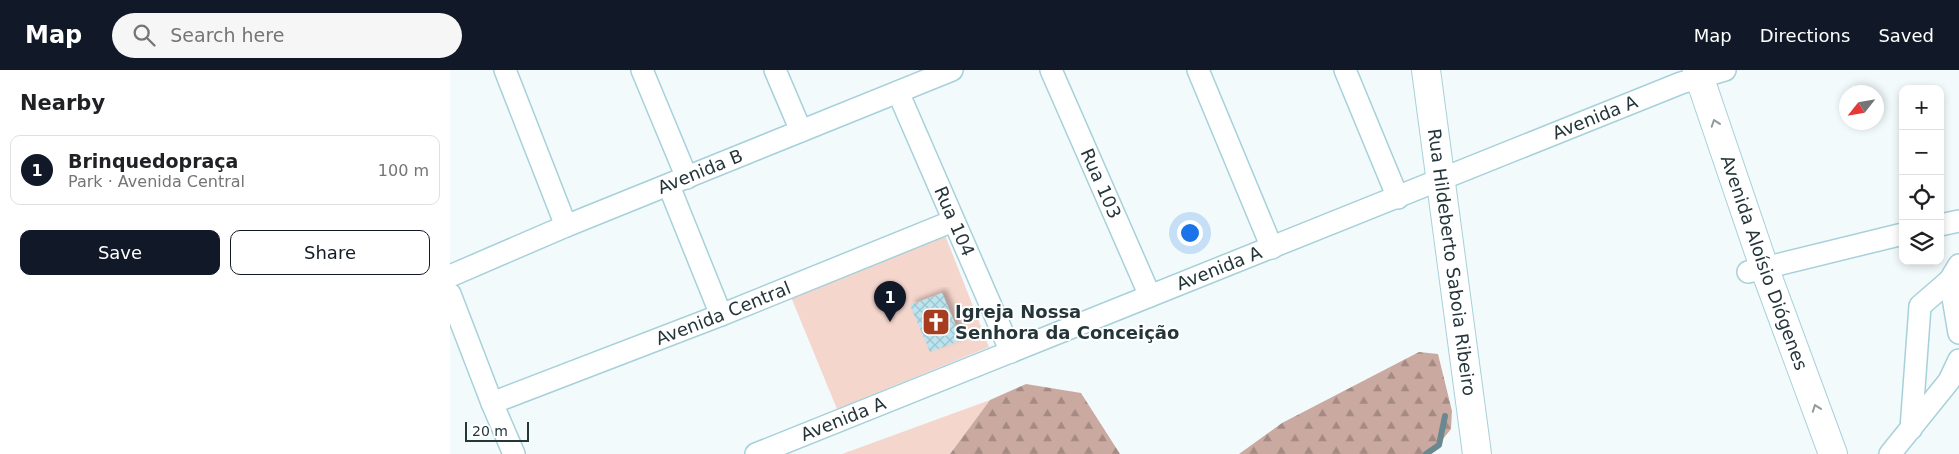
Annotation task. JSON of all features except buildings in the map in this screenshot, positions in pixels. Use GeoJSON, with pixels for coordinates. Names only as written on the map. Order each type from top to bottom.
{"type":"FeatureCollection","features":[{"type":"Feature","properties":{"kind":"street"},"geometry":{"type":"LineString","coordinates":[[505,70],[566,226]]}},
{"type":"Feature","properties":{"kind":"street"},"geometry":{"type":"LineString","coordinates":[[642,70],[721,315]]}},
{"type":"Feature","properties":{"kind":"street"},"geometry":{"type":"LineString","coordinates":[[775,70],[801,131]]}},
{"type":"Feature","properties":{"kind":"street","name":"Avenida B"},"geometry":{"type":"LineString","coordinates":[[450,276],[566,226],[952,70]]}},
{"type":"Feature","properties":{"kind":"street","name":"Rua 103"},"geometry":{"type":"LineString","coordinates":[[1051,70],[1150,296]]}},
{"type":"Feature","properties":{"kind":"street"},"geometry":{"type":"LineString","coordinates":[[1198,70],[1272,248]]}},
{"type":"Feature","properties":{"kind":"street"},"geometry":{"type":"LineString","coordinates":[[1346,70],[1398,198]]}},
{"type":"Feature","properties":{"kind":"street","name":"Rua Hildeberto Saboia Ribeiro"},"geometry":{"type":"LineString","coordinates":[[1426,70],[1477,454]]}},
{"type":"Feature","properties":{"kind":"street","name":"Avenida A"},"geometry":{"type":"LineString","coordinates":[[756,454],[1398,198],[1696,74]]}},
{"type":"Feature","properties":{"kind":"street","name":"Avenida Aloísio Diógenes"},"geometry":{"type":"LineString","coordinates":[[1696,74],[1813,454]]}},
{"type":"Feature","properties":{"kind":"street","name":"Rua 104"},"geometry":{"type":"LineString","coordinates":[[898,92],[1011,352]]}},
{"type":"Feature","properties":{"kind":"street","name":"Avenida Central"},"geometry":{"type":"LineString","coordinates":[[492,403],[721,315],[953,220]]}},
{"type":"Feature","properties":{"kind":"street"},"geometry":{"type":"LineString","coordinates":[[1944,224],[1959,221]]}},
{"type":"Feature","properties":{"kind":"street"},"geometry":{"type":"LineString","coordinates":[[1756,270],[1899,235]]}},
{"type":"Feature","properties":{"kind":"street","name":"Avenida Aloísio Diógenes"},"geometry":{"type":"LineString","coordinates":[[1756,270],[1833,454]]}},
{"type":"Feature","properties":{"kind":"street"},"geometry":{"type":"LineString","coordinates":[[1955,272],[1959,333]]}},
{"type":"Feature","properties":{"kind":"street"},"geometry":{"type":"LineString","coordinates":[[1911,429],[1920,306],[1955,272]]}},
{"type":"Feature","properties":{"kind":"street"},"geometry":{"type":"LineString","coordinates":[[450,294],[514,454]]}},
{"type":"Feature","properties":{"kind":"street"},"geometry":{"type":"LineString","coordinates":[[1890,454],[1949,381],[1959,360]]}},
{"type":"Feature","properties":{"kind":"shaded area"},"geometry":{"type":"Polygon","coordinates":[[[945,235],[989,347],[837,409],[791,297],[945,235]]]}},
{"type":"Feature","properties":{"kind":"shaded area"},"geometry":{"type":"Polygon","coordinates":[[[990,400],[950,454],[842,454],[990,400]]]}},
{"type":"Feature","properties":{"kind":"green space"},"geometry":{"type":"Polygon","coordinates":[[[1419,352],[1438,354],[1452,411],[1451,429],[1431,454],[1239,454],[1282,423],[1419,352]]]}},
{"type":"Feature","properties":{"kind":"green space"},"geometry":{"type":"Polygon","coordinates":[[[1026,384],[1081,393],[1120,454],[950,454],[990,400],[1026,384]]]}},
{"type":"Feature","properties":{"kind":"waterway"},"geometry":{"type":"LineString","coordinates":[[1426,454],[1439,445],[1445,416]]}},
{"type":"Feature","properties":{"kind":"place","name":"Brinquedopraça"},"geometry":{"type":"Point","coordinates":[890,322]}},
{"type":"Feature","properties":{"kind":"place","name":"Igreja Nossa Senhora da Conceição"},"geometry":{"type":"Point","coordinates":[936,322]}}]}
